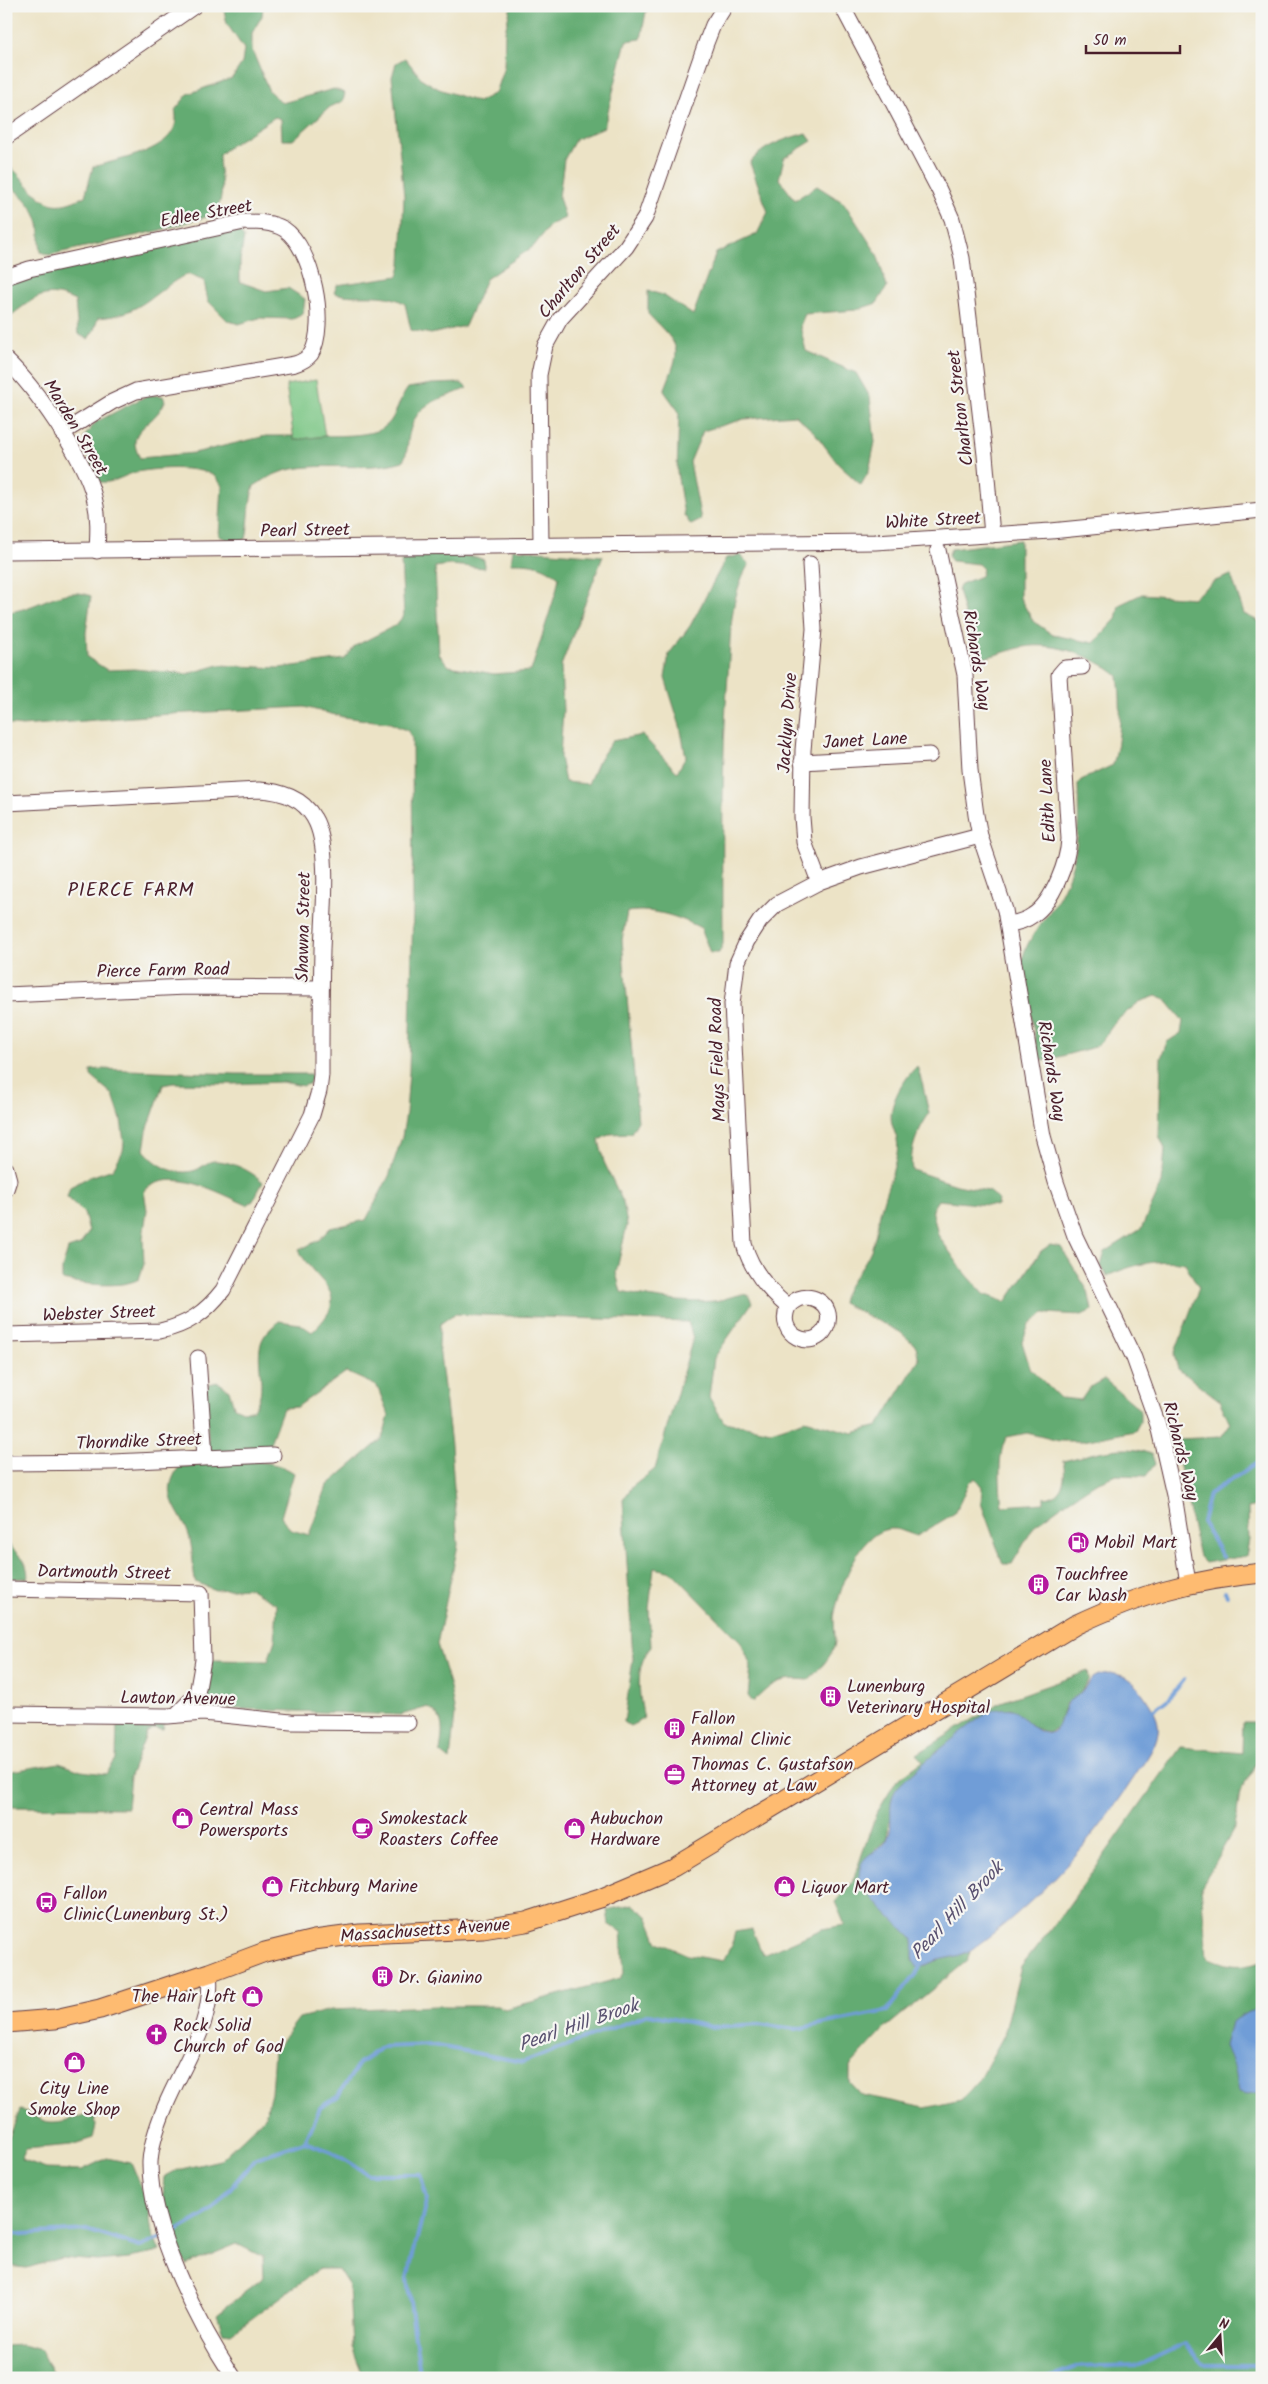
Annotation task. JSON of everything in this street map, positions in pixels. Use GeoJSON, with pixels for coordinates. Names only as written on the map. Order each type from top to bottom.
{"type":"FeatureCollection","features":[{"type":"Feature","properties":{"kind":"main road","name":"Massachusetts Avenue"},"geometry":{"type":"LineString","coordinates":[[6,2023],[55,2019],[107,2007],[209,1973],[270,1950],[329,1937],[378,1933],[469,1931],[519,1923],[555,1914],[642,1881],[673,1867],[1075,1625],[1120,1604],[1188,1583],[1262,1573]]}},
{"type":"Feature","properties":{"kind":"street"},"geometry":{"type":"LineString","coordinates":[[6,137],[194,6]]}},
{"type":"Feature","properties":{"kind":"street","name":"Charlton Street"},"geometry":{"type":"LineString","coordinates":[[541,545],[539,375],[545,346],[560,319],[626,247],[645,218],[713,24],[725,6]]}},
{"type":"Feature","properties":{"kind":"street","name":"Charlton Street"},"geometry":{"type":"LineString","coordinates":[[842,6],[939,190],[957,234],[962,258],[984,445],[992,535]]}},
{"type":"Feature","properties":{"kind":"street","name":"Edlee Street"},"geometry":{"type":"LineString","coordinates":[[6,277],[29,269],[244,222],[263,222],[284,230],[300,248],[311,274],[317,295],[317,322],[313,349],[304,360],[295,364],[136,391],[112,402],[62,433]]}},
{"type":"Feature","properties":{"kind":"street","name":"Marden Street"},"geometry":{"type":"LineString","coordinates":[[6,360],[29,383],[62,433],[85,474],[94,498],[98,522],[97,551]]}},
{"type":"Feature","properties":{"kind":"street","name":"White Street"},"geometry":{"type":"LineString","coordinates":[[605,545],[875,542],[992,535],[1262,510]]}},
{"type":"Feature","properties":{"kind":"street","name":"Pearl Street"},"geometry":{"type":"LineString","coordinates":[[6,551],[605,545]]}},
{"type":"Feature","properties":{"kind":"street","name":"Richards Way"},"geometry":{"type":"LineString","coordinates":[[938,550],[964,675],[970,770],[980,836],[1008,924],[1038,1111],[1052,1168],[1075,1236],[1134,1358],[1152,1409],[1169,1471],[1188,1583]]}},
{"type":"Feature","properties":{"kind":"street","name":"Jacklyn Drive"},"geometry":{"type":"LineString","coordinates":[[810,564],[814,629],[802,762],[802,817],[804,842],[819,882]]}},
{"type":"Feature","properties":{"kind":"street","name":"Edith Lane"},"geometry":{"type":"LineString","coordinates":[[1008,924],[1027,919],[1040,909],[1066,860],[1069,833],[1059,675],[1065,668],[1082,667]]}},
{"type":"Feature","properties":{"kind":"street","name":"Janet Lane"},"geometry":{"type":"LineString","coordinates":[[802,762],[930,755]]}},
{"type":"Feature","properties":{"kind":"street","name":"Shawna Street"},"geometry":{"type":"LineString","coordinates":[[6,803],[259,790],[276,792],[292,797],[308,809],[314,818],[322,839],[320,1083],[315,1107],[231,1275],[213,1302],[192,1319]]}},
{"type":"Feature","properties":{"kind":"street","name":"Mays Field Road"},"geometry":{"type":"LineString","coordinates":[[788,1307],[771,1291],[756,1272],[744,1244],[732,1004],[737,963],[753,931],[777,904],[819,882],[861,867],[980,836]]}},
{"type":"Feature","properties":{"kind":"street","name":"Pierce Farm Road"},"geometry":{"type":"LineString","coordinates":[[6,994],[187,987],[321,988]]}},
{"type":"Feature","properties":{"kind":"street"},"geometry":{"type":"LineString","coordinates":[[6,1169],[9,1180],[6,1190]]}},
{"type":"Feature","properties":{"kind":"street","name":"Webster Street"},"geometry":{"type":"LineString","coordinates":[[6,1334],[140,1333],[177,1327],[192,1319]]}},
{"type":"Feature","properties":{"kind":"street"},"geometry":{"type":"LineString","coordinates":[[198,1358],[205,1458]]}},
{"type":"Feature","properties":{"kind":"street","name":"Thorndike Street"},"geometry":{"type":"LineString","coordinates":[[6,1462],[112,1462],[273,1456]]}},
{"type":"Feature","properties":{"kind":"street","name":"Dartmouth Street"},"geometry":{"type":"LineString","coordinates":[[6,1589],[201,1593],[202,1660],[196,1694],[176,1716]]}},
{"type":"Feature","properties":{"kind":"street","name":"Lawton Avenue"},"geometry":{"type":"LineString","coordinates":[[6,1714],[176,1716],[203,1713],[291,1722],[408,1723]]}},
{"type":"Feature","properties":{"kind":"street"},"geometry":{"type":"LineString","coordinates":[[209,1973],[210,1998],[206,2020],[164,2108],[151,2153],[152,2192],[165,2236],[186,2293],[234,2378]]}},
{"type":"Feature","properties":{"kind":"green space"},"geometry":{"type":"Polygon","coordinates":[[[223,6],[263,6],[262,16],[252,33],[252,50],[269,91],[282,103],[334,89],[345,93],[343,101],[330,107],[293,140],[282,140],[281,119],[275,117],[219,155],[222,186],[218,208],[213,215],[157,231],[49,255],[41,252],[40,227],[37,218],[26,201],[6,184],[6,166],[16,172],[45,201],[52,204],[66,204],[85,196],[93,167],[134,156],[161,143],[170,135],[175,124],[175,110],[188,94],[232,78],[242,63],[244,49],[227,24],[223,6]]]}},
{"type":"Feature","properties":{"kind":"green space"},"geometry":{"type":"Polygon","coordinates":[[[511,6],[647,6],[641,39],[626,41],[604,127],[575,140],[564,160],[559,197],[565,218],[550,225],[534,246],[486,279],[465,326],[431,334],[411,330],[405,304],[397,300],[380,296],[352,296],[334,293],[337,285],[398,276],[401,265],[404,196],[392,77],[396,63],[405,58],[422,79],[439,89],[478,102],[495,93],[504,67],[505,31],[511,6]]]}},
{"type":"Feature","properties":{"kind":"green space"},"geometry":{"type":"Polygon","coordinates":[[[806,133],[812,141],[784,158],[779,179],[795,200],[817,186],[844,203],[877,254],[887,287],[877,303],[856,310],[805,314],[800,326],[806,351],[856,373],[870,397],[875,442],[869,471],[861,485],[838,464],[815,433],[795,415],[744,419],[703,431],[690,462],[701,520],[691,525],[684,515],[677,472],[679,412],[664,391],[674,364],[676,348],[667,334],[648,314],[648,291],[663,295],[693,315],[716,253],[757,234],[768,212],[750,163],[768,147],[806,133]]]}},
{"type":"Feature","properties":{"kind":"green space"},"geometry":{"type":"Polygon","coordinates":[[[237,228],[244,238],[240,260],[240,282],[266,291],[288,288],[305,299],[303,314],[293,319],[259,318],[239,324],[228,321],[208,301],[204,281],[187,274],[136,308],[113,316],[98,318],[94,330],[88,339],[78,334],[75,301],[64,296],[46,295],[38,297],[6,319],[6,283],[9,281],[237,228]]]}},
{"type":"Feature","properties":{"kind":"green space"},"geometry":{"type":"Polygon","coordinates":[[[316,380],[325,436],[294,440],[286,385],[316,380]]]}},
{"type":"Feature","properties":{"kind":"green space"},"geometry":{"type":"Polygon","coordinates":[[[461,383],[467,388],[431,403],[418,414],[409,435],[407,451],[403,461],[373,466],[326,466],[295,469],[278,473],[254,486],[246,539],[235,543],[219,536],[222,486],[214,476],[197,470],[174,468],[141,471],[112,481],[99,482],[84,448],[84,437],[96,422],[148,395],[163,396],[165,401],[160,410],[142,428],[135,440],[140,458],[194,453],[266,436],[293,436],[294,440],[374,432],[390,422],[408,388],[432,384],[461,383]]]}},
{"type":"Feature","properties":{"kind":"green space"},"geometry":{"type":"Polygon","coordinates":[[[1020,540],[1020,598],[1033,621],[1053,635],[1094,643],[1116,619],[1119,605],[1142,594],[1193,598],[1215,581],[1231,575],[1244,614],[1262,623],[1262,1505],[1248,1508],[1249,1540],[1246,1556],[1205,1563],[1199,1557],[1175,1443],[1177,1439],[1221,1437],[1230,1424],[1219,1400],[1178,1369],[1174,1355],[1199,1288],[1185,1263],[1155,1262],[1107,1276],[1101,1266],[1105,1252],[1141,1229],[1162,1183],[1165,1149],[1159,1136],[1161,1058],[1167,1042],[1181,1033],[1183,1021],[1166,1000],[1156,996],[1139,1002],[1116,1021],[1100,1043],[1091,1048],[1044,1061],[1038,1057],[1022,960],[1033,935],[1059,897],[1071,869],[1077,842],[1078,785],[1081,780],[1113,765],[1119,732],[1120,698],[1118,676],[1098,663],[1074,652],[1048,646],[1036,646],[1024,647],[976,659],[958,590],[961,584],[981,576],[983,569],[978,564],[952,561],[948,556],[951,549],[1020,540]]]}},
{"type":"Feature","properties":{"kind":"green space"},"geometry":{"type":"Polygon","coordinates":[[[513,549],[603,556],[561,666],[563,710],[560,757],[565,782],[588,784],[597,763],[612,741],[642,735],[677,772],[686,757],[680,726],[665,678],[669,654],[690,626],[726,558],[740,555],[749,564],[742,577],[734,603],[731,631],[723,775],[723,944],[719,953],[710,953],[701,928],[665,914],[646,911],[627,912],[622,940],[638,1121],[631,1133],[610,1134],[599,1140],[604,1162],[623,1202],[627,1225],[616,1273],[621,1292],[691,1302],[714,1301],[739,1295],[748,1295],[752,1303],[714,1358],[709,1397],[724,1422],[771,1431],[805,1420],[853,1433],[878,1426],[919,1360],[916,1346],[900,1332],[842,1303],[850,1283],[864,1264],[873,1245],[898,1147],[892,1124],[892,1109],[902,1085],[917,1066],[929,1114],[915,1140],[911,1163],[912,1170],[957,1185],[988,1191],[998,1199],[997,1206],[938,1200],[932,1209],[938,1235],[961,1268],[984,1294],[1006,1302],[1041,1251],[1050,1245],[1061,1247],[1088,1291],[1092,1310],[1082,1315],[1044,1313],[1029,1325],[1022,1342],[1030,1368],[1060,1398],[1081,1400],[1090,1387],[1104,1379],[1140,1409],[1140,1422],[1135,1431],[1083,1441],[1059,1441],[1027,1433],[1007,1437],[1000,1460],[1002,1506],[1044,1503],[1044,1498],[1056,1494],[1062,1485],[1064,1479],[1063,1461],[1108,1450],[1130,1449],[1152,1455],[1155,1464],[1146,1476],[1116,1475],[1096,1483],[1068,1501],[1035,1525],[1012,1564],[1003,1564],[981,1503],[982,1487],[975,1478],[969,1483],[955,1513],[917,1536],[895,1529],[883,1530],[872,1537],[854,1559],[842,1588],[834,1616],[834,1647],[820,1669],[808,1680],[790,1679],[778,1682],[753,1702],[748,1696],[751,1666],[741,1642],[672,1572],[654,1568],[649,1609],[651,1647],[642,1663],[639,1681],[644,1719],[630,1726],[624,1722],[633,1659],[623,1500],[632,1487],[655,1469],[693,1338],[688,1322],[454,1314],[440,1324],[439,1346],[451,1445],[458,1545],[437,1644],[450,1687],[455,1715],[450,1760],[440,1752],[441,1721],[434,1711],[428,1707],[401,1715],[215,1708],[206,1704],[203,1696],[213,1660],[268,1661],[275,1640],[277,1605],[249,1588],[215,1590],[195,1582],[190,1539],[174,1504],[170,1487],[179,1467],[254,1462],[269,1463],[283,1467],[294,1473],[281,1517],[291,1530],[309,1535],[327,1486],[382,1439],[389,1416],[377,1386],[346,1372],[297,1407],[283,1408],[267,1451],[209,1451],[205,1392],[209,1384],[218,1382],[229,1390],[234,1407],[243,1411],[252,1410],[258,1402],[260,1393],[259,1353],[265,1335],[279,1321],[300,1324],[312,1332],[325,1318],[331,1307],[332,1298],[328,1289],[306,1262],[299,1250],[319,1240],[330,1228],[366,1220],[389,1176],[402,1137],[409,1072],[413,906],[412,739],[408,731],[390,723],[343,717],[304,707],[170,714],[22,726],[6,724],[6,612],[17,611],[70,593],[91,596],[86,633],[87,657],[107,670],[134,669],[187,674],[219,665],[279,668],[345,659],[355,646],[396,625],[404,615],[401,561],[423,554],[476,557],[484,560],[485,568],[450,565],[435,567],[439,654],[449,666],[494,674],[531,671],[559,577],[547,569],[536,565],[511,563],[513,549]]]}},
{"type":"Feature","properties":{"kind":"green space"},"geometry":{"type":"Polygon","coordinates":[[[91,1070],[236,1074],[310,1074],[312,1076],[309,1084],[303,1086],[282,1082],[232,1084],[173,1083],[163,1085],[147,1131],[144,1150],[154,1160],[173,1171],[181,1172],[196,1170],[214,1161],[229,1163],[253,1174],[263,1182],[253,1201],[247,1205],[209,1188],[181,1181],[155,1184],[144,1191],[147,1210],[143,1238],[144,1264],[139,1279],[112,1285],[62,1280],[62,1269],[68,1249],[80,1245],[89,1232],[84,1213],[67,1197],[70,1187],[87,1178],[113,1169],[123,1151],[124,1142],[121,1120],[113,1095],[91,1076],[91,1070]]]}},
{"type":"Feature","properties":{"kind":"green space"},"geometry":{"type":"Polygon","coordinates":[[[6,1540],[24,1560],[28,1578],[6,1579],[6,1540]]]}},
{"type":"Feature","properties":{"kind":"green space"},"geometry":{"type":"Polygon","coordinates":[[[1088,1671],[1089,1679],[1079,1694],[1065,1704],[1058,1726],[1048,1733],[1034,1728],[1011,1708],[989,1712],[889,1822],[887,1840],[865,1859],[862,1864],[860,1878],[862,1887],[912,1938],[914,1943],[913,1961],[923,1967],[934,1961],[970,1951],[967,1961],[884,2029],[850,2066],[850,2082],[862,2095],[925,2108],[961,2100],[979,2080],[1004,2035],[1021,1967],[1061,1916],[1181,1747],[1242,1753],[1243,1722],[1262,1722],[1262,1753],[1240,1792],[1235,1827],[1201,1887],[1207,1957],[1221,1963],[1234,1965],[1247,1965],[1262,1960],[1262,2378],[364,2378],[352,2347],[349,2286],[338,2269],[319,2269],[232,2333],[223,2332],[217,2314],[264,2277],[263,2257],[237,2244],[186,2265],[166,2211],[163,2188],[164,2177],[177,2170],[220,2160],[265,2117],[271,2093],[274,2051],[299,2018],[331,2010],[435,2006],[498,2006],[505,2009],[621,1978],[624,1973],[621,1932],[609,1924],[607,1910],[633,1904],[648,1917],[658,1942],[688,1955],[723,1961],[732,1944],[735,1932],[752,1929],[763,1955],[822,1929],[845,1925],[835,1902],[852,1883],[876,1814],[897,1780],[923,1761],[917,1754],[1001,1702],[1088,1671]]]}},
{"type":"Feature","properties":{"kind":"green space"},"geometry":{"type":"Polygon","coordinates":[[[165,1719],[163,1729],[155,1728],[147,1732],[130,1776],[127,1808],[6,1807],[6,1772],[59,1763],[81,1771],[106,1774],[116,1759],[117,1723],[165,1719]]]}},
{"type":"Feature","properties":{"kind":"green space"},"geometry":{"type":"Polygon","coordinates":[[[20,2110],[48,2122],[66,2120],[90,2113],[95,2118],[96,2126],[93,2138],[71,2145],[26,2149],[21,2160],[46,2169],[82,2170],[107,2158],[131,2163],[148,2205],[152,2233],[160,2252],[129,2258],[97,2261],[61,2258],[27,2268],[6,2266],[6,2138],[9,2138],[20,2110]]]}},
{"type":"Feature","properties":{"kind":"green space"},"geometry":{"type":"Polygon","coordinates":[[[22,2345],[41,2350],[56,2377],[77,2375],[95,2378],[6,2378],[6,2346],[22,2345]]]}},
{"type":"Feature","properties":{"kind":"water"},"geometry":{"type":"Polygon","coordinates":[[[1110,1673],[1123,1676],[1134,1683],[1155,1714],[1158,1723],[1157,1738],[1146,1760],[1101,1825],[1082,1848],[1041,1892],[1019,1912],[972,1949],[960,1955],[935,1961],[923,1967],[917,1967],[913,1959],[912,1938],[880,1907],[859,1882],[861,1864],[868,1855],[878,1850],[887,1840],[890,1829],[891,1803],[895,1791],[939,1750],[989,1712],[1002,1709],[1015,1710],[1030,1725],[1042,1732],[1048,1733],[1053,1731],[1058,1725],[1068,1702],[1079,1694],[1094,1677],[1110,1673]]]}},
{"type":"Feature","properties":{"kind":"water"},"geometry":{"type":"Polygon","coordinates":[[[1262,2005],[1262,2093],[1247,2095],[1238,2093],[1234,2069],[1225,2046],[1231,2022],[1262,2005]]]}},
{"type":"Feature","properties":{"kind":"waterway","name":"Pearl Hill Brook"},"geometry":{"type":"LineString","coordinates":[[1223,1557],[1202,1522],[1209,1494],[1262,1460]]}},
{"type":"Feature","properties":{"kind":"waterway","name":"Pearl Hill Brook"},"geometry":{"type":"LineString","coordinates":[[1225,1591],[1227,1596]]}},
{"type":"Feature","properties":{"kind":"waterway","name":"Pearl Hill Brook"},"geometry":{"type":"LineString","coordinates":[[1150,1713],[1168,1699],[1184,1680]]}},
{"type":"Feature","properties":{"kind":"waterway","name":"Pearl Hill Brook"},"geometry":{"type":"LineString","coordinates":[[168,2236],[211,2211],[256,2158],[305,2142],[320,2108],[338,2096],[360,2062],[382,2047],[432,2045],[523,2062],[649,2014],[712,2027],[759,2024],[796,2029],[887,2011],[923,1964]]}},
{"type":"Feature","properties":{"kind":"waterway"},"geometry":{"type":"LineString","coordinates":[[305,2142],[332,2152],[368,2174],[420,2174],[427,2198],[407,2279],[420,2374],[425,2378]]}},
{"type":"Feature","properties":{"kind":"waterway","name":"Pearl Hill Brook"},"geometry":{"type":"LineString","coordinates":[[6,2235],[87,2230],[140,2247],[161,2238]]}},
{"type":"Feature","properties":{"kind":"waterway"},"geometry":{"type":"LineString","coordinates":[[1046,2378],[1077,2367],[1140,2365],[1185,2344],[1205,2365],[1262,2365]]}},
{"type":"Feature","properties":{"kind":"place","name":"Mobil Mart"},"geometry":{"type":"Point","coordinates":[1078,1542]}},
{"type":"Feature","properties":{"kind":"place","name":"Touchfree Car Wash"},"geometry":{"type":"Point","coordinates":[1039,1584]}},
{"type":"Feature","properties":{"kind":"place","name":"Lunenburg Veterinary Hospital"},"geometry":{"type":"Point","coordinates":[831,1696]}},
{"type":"Feature","properties":{"kind":"place","name":"Fallon Animal Clinic"},"geometry":{"type":"Point","coordinates":[675,1728]}},
{"type":"Feature","properties":{"kind":"place","name":"Thomas C. Gustafson Attorney at Law"},"geometry":{"type":"Point","coordinates":[675,1774]}},
{"type":"Feature","properties":{"kind":"place","name":"Central Mass Powersports"},"geometry":{"type":"Point","coordinates":[183,1819]}},
{"type":"Feature","properties":{"kind":"place","name":"Smokestack Roasters Coffee"},"geometry":{"type":"Point","coordinates":[363,1828]}},
{"type":"Feature","properties":{"kind":"place","name":"Aubuchon Hardware"},"geometry":{"type":"Point","coordinates":[574,1828]}},
{"type":"Feature","properties":{"kind":"place","name":"Fitchburg Marine"},"geometry":{"type":"Point","coordinates":[273,1886]}},
{"type":"Feature","properties":{"kind":"place","name":"Liquor Mart"},"geometry":{"type":"Point","coordinates":[785,1887]}},
{"type":"Feature","properties":{"kind":"place","name":"Fallon Clinic(Lunenburg St.)"},"geometry":{"type":"Point","coordinates":[47,1903]}},
{"type":"Feature","properties":{"kind":"place","name":"Dr. Gianino"},"geometry":{"type":"Point","coordinates":[382,1977]}},
{"type":"Feature","properties":{"kind":"place","name":"The Hair Loft"},"geometry":{"type":"Point","coordinates":[252,1996]}},
{"type":"Feature","properties":{"kind":"place","name":"Rock Solid Church of God"},"geometry":{"type":"Point","coordinates":[157,2035]}},
{"type":"Feature","properties":{"kind":"place","name":"City Line Smoke Shop"},"geometry":{"type":"Point","coordinates":[74,2063]}},
{"type":"Feature","properties":{"kind":"district","name":"PIERCE FARM"},"geometry":{"type":"Point","coordinates":[131,889]}}]}
